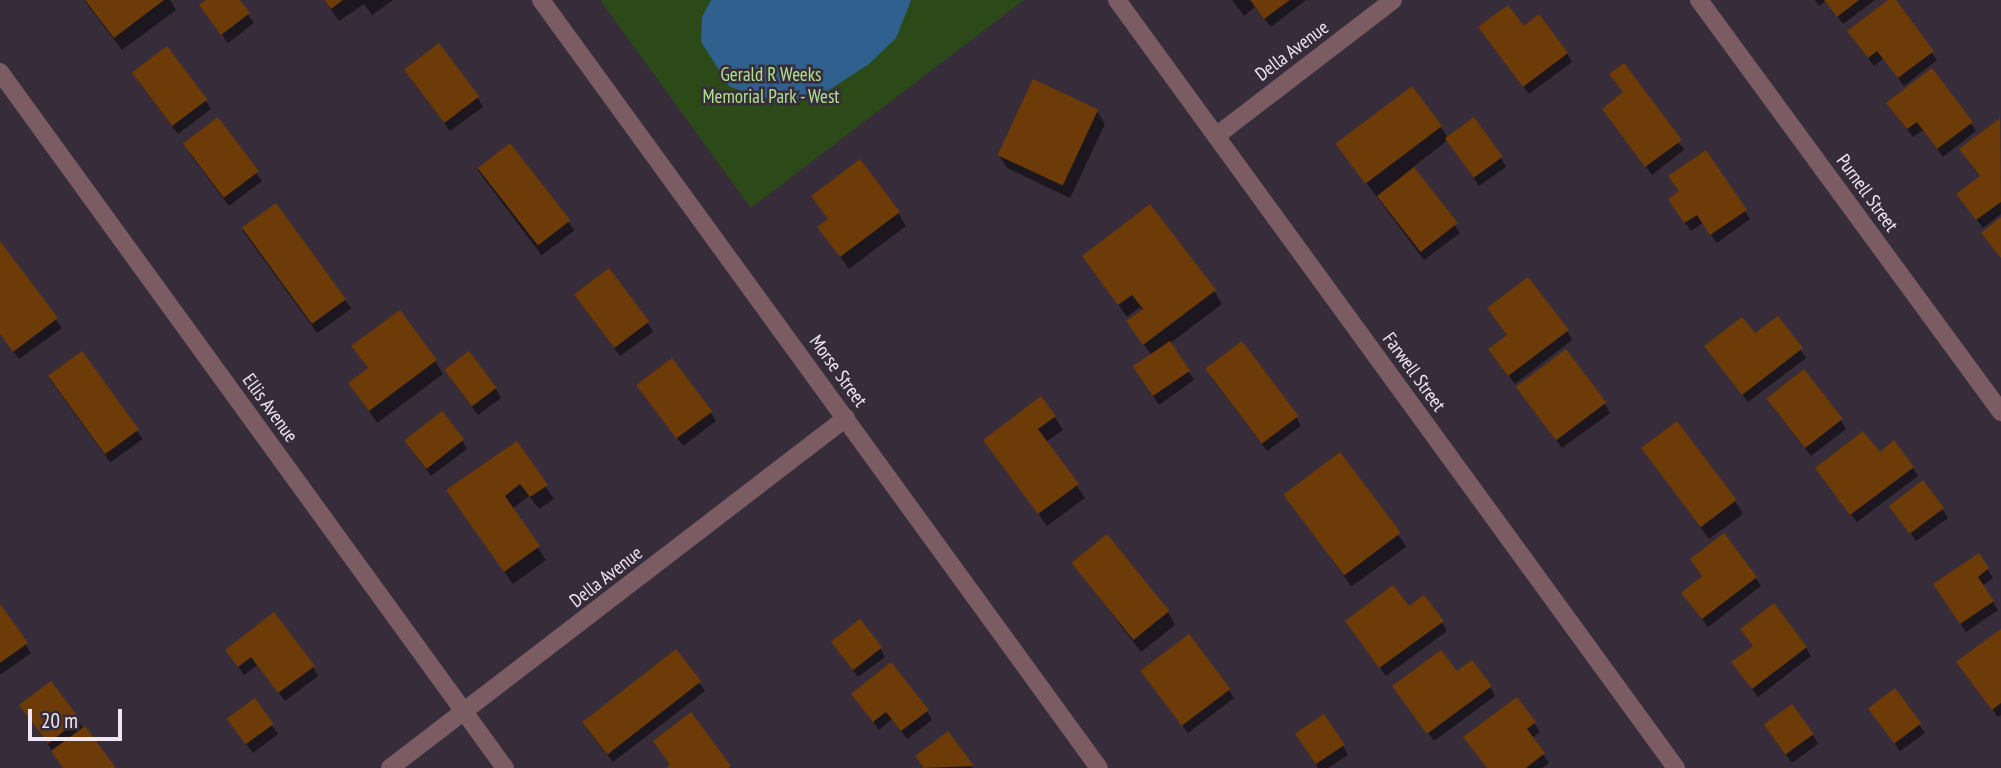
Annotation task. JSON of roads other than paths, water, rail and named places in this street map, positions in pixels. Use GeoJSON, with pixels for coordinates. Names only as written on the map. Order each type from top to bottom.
{"type":"FeatureCollection","features":[{"type":"Feature","properties":{"kind":"street","name":"Morse Street"},"geometry":{"type":"LineString","coordinates":[[541,0],[1099,768]]}},
{"type":"Feature","properties":{"kind":"street","name":"Farwell Street"},"geometry":{"type":"LineString","coordinates":[[1117,0],[1676,768]]}},
{"type":"Feature","properties":{"kind":"street","name":"Della Avenue"},"geometry":{"type":"LineString","coordinates":[[1216,136],[1393,0]]}},
{"type":"Feature","properties":{"kind":"street","name":"Purnell Street"},"geometry":{"type":"LineString","coordinates":[[1699,0],[2001,412]]}},
{"type":"Feature","properties":{"kind":"street","name":"Ellis Avenue"},"geometry":{"type":"LineString","coordinates":[[0,72],[505,768]]}},
{"type":"Feature","properties":{"kind":"street","name":"Della Avenue"},"geometry":{"type":"LineString","coordinates":[[390,768],[846,418]]}},
{"type":"Feature","properties":{"kind":"water"},"geometry":{"type":"Polygon","coordinates":[[[711,0],[911,0],[896,38],[869,64],[823,94],[777,102],[730,87],[701,42],[702,17],[711,0]]]}},
{"type":"Feature","properties":{"kind":"park label","name":"Gerald R Weeks Memorial Park - West"},"geometry":{"type":"Point","coordinates":[771,86]}}]}
